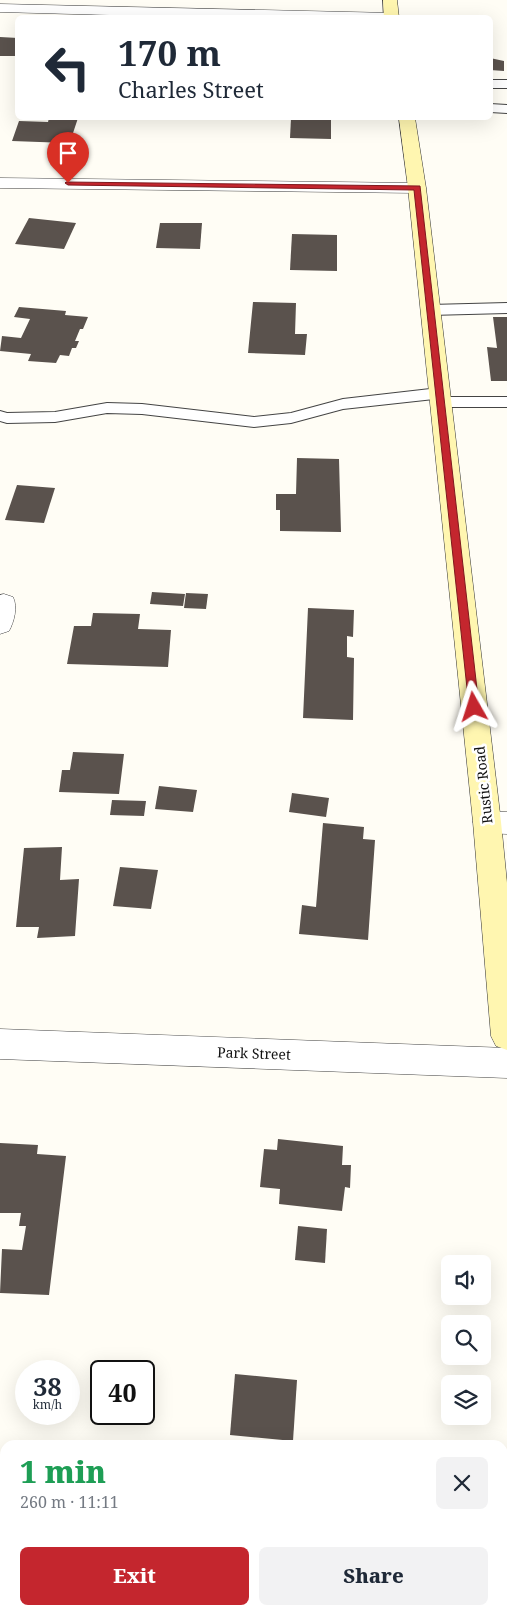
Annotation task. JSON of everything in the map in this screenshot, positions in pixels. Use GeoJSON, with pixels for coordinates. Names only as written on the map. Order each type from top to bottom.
{"type":"FeatureCollection","features":[{"type":"Feature","properties":{"kind":"street"},"geometry":{"type":"LineString","coordinates":[[390,0],[392,15]]}},
{"type":"Feature","properties":{"kind":"street"},"geometry":{"type":"LineString","coordinates":[[0,8],[242,15]]}},
{"type":"Feature","properties":{"kind":"street","name":"Rustic Road"},"geometry":{"type":"LineString","coordinates":[[407,120],[417,188],[440,398],[497,822],[507,1036]]}},
{"type":"Feature","properties":{"kind":"street"},"geometry":{"type":"LineString","coordinates":[[0,182],[417,188]]}},
{"type":"Feature","properties":{"kind":"street","name":"Park Street"},"geometry":{"type":"LineString","coordinates":[[0,1044],[507,1063]]}},
{"type":"Feature","properties":{"kind":"lane"},"geometry":{"type":"LineString","coordinates":[[493,84],[507,84]]}},
{"type":"Feature","properties":{"kind":"lane"},"geometry":{"type":"LineString","coordinates":[[493,108],[507,108]]}},
{"type":"Feature","properties":{"kind":"lane"},"geometry":{"type":"LineString","coordinates":[[430,310],[507,308]]}},
{"type":"Feature","properties":{"kind":"lane"},"geometry":{"type":"LineString","coordinates":[[0,416],[7,418],[55,417],[107,408],[134,408],[254,422],[291,418],[343,404],[440,398],[507,402]]}},
{"type":"Feature","properties":{"kind":"building"},"geometry":{"type":"Polygon","coordinates":[[[0,37],[15,38],[15,56],[0,56],[0,37]]]}},
{"type":"Feature","properties":{"kind":"building"},"geometry":{"type":"Polygon","coordinates":[[[493,59],[504,61],[504,71],[493,70],[493,59]]]}},
{"type":"Feature","properties":{"kind":"building"},"geometry":{"type":"Polygon","coordinates":[[[48,120],[77,120],[67,143],[12,141],[19,121],[48,122],[48,120]]]}},
{"type":"Feature","properties":{"kind":"building"},"geometry":{"type":"Polygon","coordinates":[[[291,120],[331,120],[331,139],[290,138],[291,120]]]}},
{"type":"Feature","properties":{"kind":"building"},"geometry":{"type":"Polygon","coordinates":[[[29,218],[76,223],[64,249],[15,244],[29,218]]]}},
{"type":"Feature","properties":{"kind":"building"},"geometry":{"type":"Polygon","coordinates":[[[160,223],[202,223],[200,249],[156,248],[160,223]]]}},
{"type":"Feature","properties":{"kind":"building"},"geometry":{"type":"Polygon","coordinates":[[[292,234],[337,235],[337,271],[290,270],[292,234]]]}},
{"type":"Feature","properties":{"kind":"building"},"geometry":{"type":"Polygon","coordinates":[[[253,302],[296,303],[295,334],[307,334],[305,355],[248,353],[253,302]]]}},
{"type":"Feature","properties":{"kind":"building"},"geometry":{"type":"Polygon","coordinates":[[[19,307],[66,311],[65,315],[88,317],[75,341],[79,341],[76,348],[72,348],[69,356],[60,355],[56,363],[28,361],[31,354],[0,351],[2,336],[21,338],[30,319],[14,317],[19,307]]]}},
{"type":"Feature","properties":{"kind":"building"},"geometry":{"type":"Polygon","coordinates":[[[493,317],[507,317],[507,381],[491,381],[487,347],[497,348],[493,317]]]}},
{"type":"Feature","properties":{"kind":"building"},"geometry":{"type":"Polygon","coordinates":[[[297,458],[339,459],[341,532],[280,531],[280,510],[276,510],[276,494],[296,494],[297,458]]]}},
{"type":"Feature","properties":{"kind":"building"},"geometry":{"type":"Polygon","coordinates":[[[17,485],[55,488],[44,523],[5,520],[17,485]]]}},
{"type":"Feature","properties":{"kind":"building"},"geometry":{"type":"Polygon","coordinates":[[[152,592],[185,594],[183,606],[150,604],[152,592]]]}},
{"type":"Feature","properties":{"kind":"building"},"geometry":{"type":"Polygon","coordinates":[[[186,593],[208,594],[206,609],[184,608],[186,593]]]}},
{"type":"Feature","properties":{"kind":"building"},"geometry":{"type":"Polygon","coordinates":[[[308,608],[354,610],[353,637],[347,636],[347,657],[354,658],[353,720],[303,718],[308,608]]]}},
{"type":"Feature","properties":{"kind":"building"},"geometry":{"type":"Polygon","coordinates":[[[93,613],[140,614],[138,629],[171,630],[168,667],[67,664],[74,626],[91,626],[93,613]]]}},
{"type":"Feature","properties":{"kind":"building"},"geometry":{"type":"Polygon","coordinates":[[[73,752],[124,754],[119,794],[59,792],[62,770],[70,770],[73,752]]]}},
{"type":"Feature","properties":{"kind":"building"},"geometry":{"type":"Polygon","coordinates":[[[159,786],[197,790],[193,812],[155,809],[159,786]]]}},
{"type":"Feature","properties":{"kind":"building"},"geometry":{"type":"Polygon","coordinates":[[[292,793],[329,798],[326,817],[289,812],[292,793]]]}},
{"type":"Feature","properties":{"kind":"building"},"geometry":{"type":"Polygon","coordinates":[[[112,800],[146,801],[144,816],[110,815],[112,800]]]}},
{"type":"Feature","properties":{"kind":"building"},"geometry":{"type":"Polygon","coordinates":[[[323,823],[364,827],[363,839],[375,840],[368,940],[299,934],[302,905],[316,907],[323,823]]]}},
{"type":"Feature","properties":{"kind":"building"},"geometry":{"type":"Polygon","coordinates":[[[62,847],[60,880],[79,879],[75,936],[37,938],[39,927],[16,927],[24,848],[62,847]]]}},
{"type":"Feature","properties":{"kind":"building"},"geometry":{"type":"Polygon","coordinates":[[[120,867],[158,870],[151,909],[113,906],[120,867]]]}},
{"type":"Feature","properties":{"kind":"building"},"geometry":{"type":"Polygon","coordinates":[[[278,1139],[343,1146],[342,1165],[351,1165],[350,1188],[345,1187],[342,1211],[279,1204],[280,1189],[260,1187],[264,1149],[277,1150],[278,1139]]]}},
{"type":"Feature","properties":{"kind":"building"},"geometry":{"type":"Polygon","coordinates":[[[0,1143],[38,1145],[37,1154],[66,1156],[49,1295],[0,1293],[2,1249],[22,1250],[26,1226],[19,1226],[21,1213],[0,1213],[0,1143]]]}},
{"type":"Feature","properties":{"kind":"building"},"geometry":{"type":"Polygon","coordinates":[[[298,1226],[327,1229],[325,1263],[295,1260],[298,1226]]]}},
{"type":"Feature","properties":{"kind":"building"},"geometry":{"type":"Polygon","coordinates":[[[235,1374],[297,1380],[293,1440],[230,1435],[235,1374]]]}},
{"type":"Feature","properties":{"kind":"route"},"geometry":{"type":"LineString","coordinates":[[68,183],[417,188],[474,707]]}}]}
